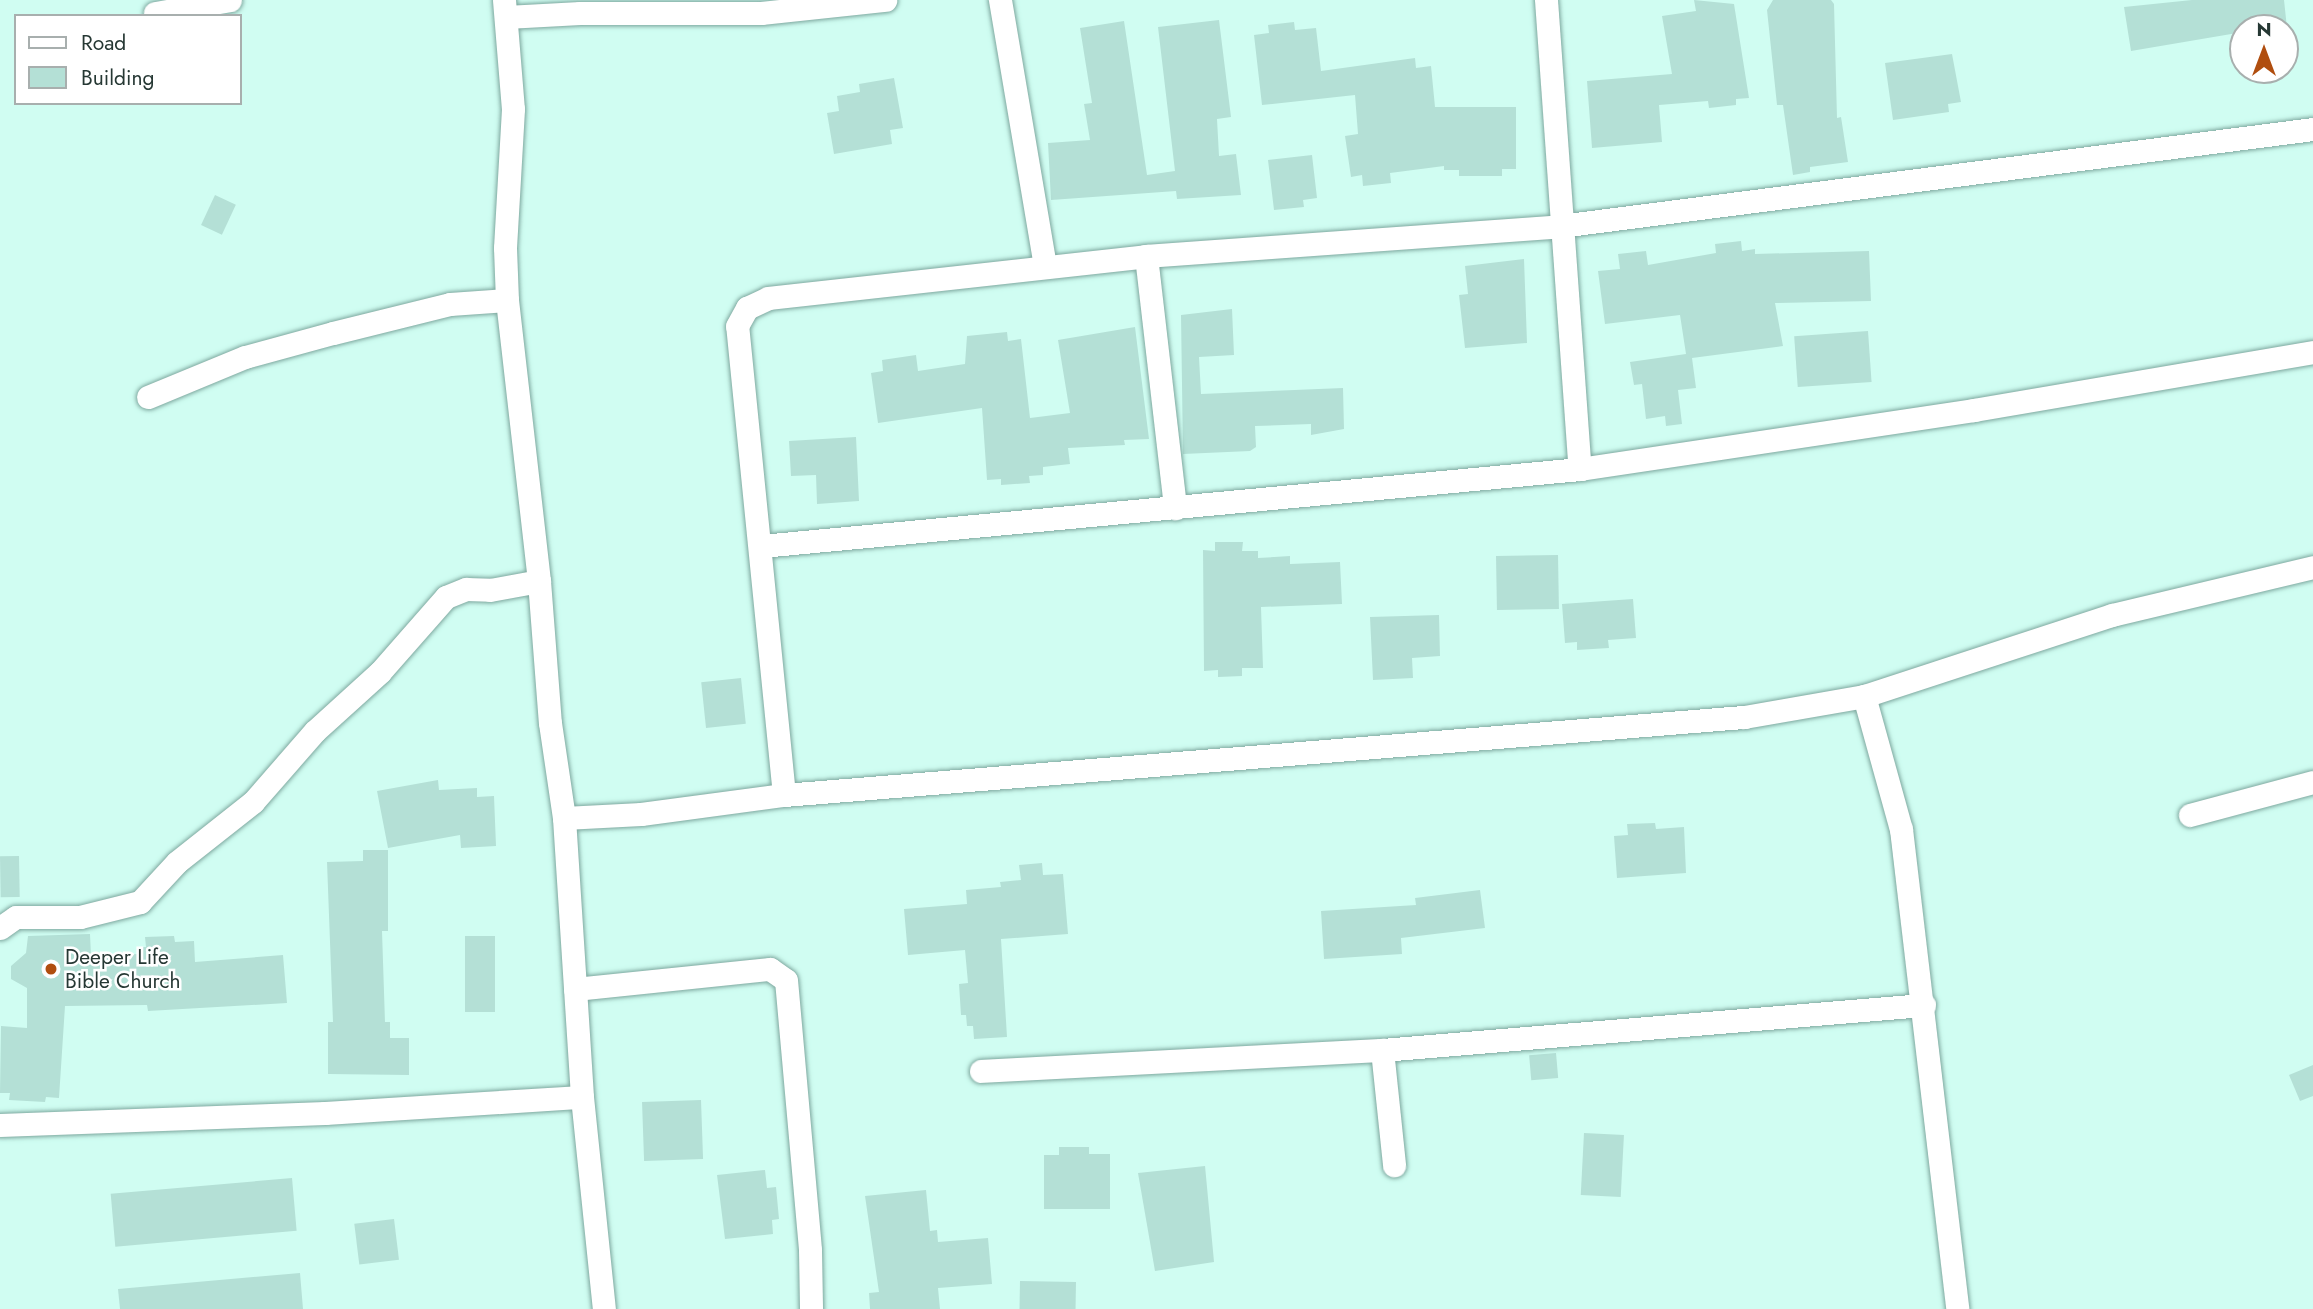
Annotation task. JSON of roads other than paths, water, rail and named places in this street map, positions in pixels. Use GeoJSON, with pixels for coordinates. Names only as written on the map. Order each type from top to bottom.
{"type":"FeatureCollection","features":[{"type":"Feature","properties":{"kind":"street"},"geometry":{"type":"LineString","coordinates":[[155,13],[230,0]]}},
{"type":"Feature","properties":{"kind":"street"},"geometry":{"type":"LineString","coordinates":[[604,1309],[582,1097],[564,818],[550,723],[539,581],[507,300],[505,248],[513,109],[505,9],[580,13],[885,0]]}},
{"type":"Feature","properties":{"kind":"street"},"geometry":{"type":"LineString","coordinates":[[1000,0],[1045,266]]}},
{"type":"Feature","properties":{"kind":"street"},"geometry":{"type":"LineString","coordinates":[[1546,0],[1560,226],[1580,469]]}},
{"type":"Feature","properties":{"kind":"street"},"geometry":{"type":"LineString","coordinates":[[784,795],[737,326],[747,308],[768,298],[1146,256],[1560,226],[2313,129]]}},
{"type":"Feature","properties":{"kind":"street"},"geometry":{"type":"LineString","coordinates":[[1146,256],[1175,508]]}},
{"type":"Feature","properties":{"kind":"street"},"geometry":{"type":"LineString","coordinates":[[148,397],[246,357],[334,332],[450,304],[507,300]]}},
{"type":"Feature","properties":{"kind":"street"},"geometry":{"type":"LineString","coordinates":[[761,546],[1580,469],[1974,410],[2313,352]]}},
{"type":"Feature","properties":{"kind":"street"},"geometry":{"type":"LineString","coordinates":[[564,818],[641,814],[784,795],[1744,717],[1864,696],[2112,615],[2313,566]]}},
{"type":"Feature","properties":{"kind":"street"},"geometry":{"type":"LineString","coordinates":[[0,928],[16,917],[80,917],[140,901],[177,862],[253,802],[315,731],[380,672],[446,597],[466,589],[490,590],[539,581]]}},
{"type":"Feature","properties":{"kind":"street"},"geometry":{"type":"LineString","coordinates":[[1864,696],[1901,829],[1924,1005],[1957,1309]]}},
{"type":"Feature","properties":{"kind":"street"},"geometry":{"type":"LineString","coordinates":[[2190,815],[2313,782]]}},
{"type":"Feature","properties":{"kind":"street"},"geometry":{"type":"LineString","coordinates":[[575,989],[770,970],[786,980],[810,1250],[811,1309]]}},
{"type":"Feature","properties":{"kind":"street"},"geometry":{"type":"LineString","coordinates":[[981,1070],[1382,1050],[1924,1005]]}},
{"type":"Feature","properties":{"kind":"street"},"geometry":{"type":"LineString","coordinates":[[1382,1050],[1394,1165]]}},
{"type":"Feature","properties":{"kind":"street"},"geometry":{"type":"LineString","coordinates":[[0,1125],[325,1113],[582,1097]]}},
{"type":"Feature","properties":{"kind":"place","name":"Deeper Life Bible Church"},"geometry":{"type":"Point","coordinates":[51,969]}}]}
